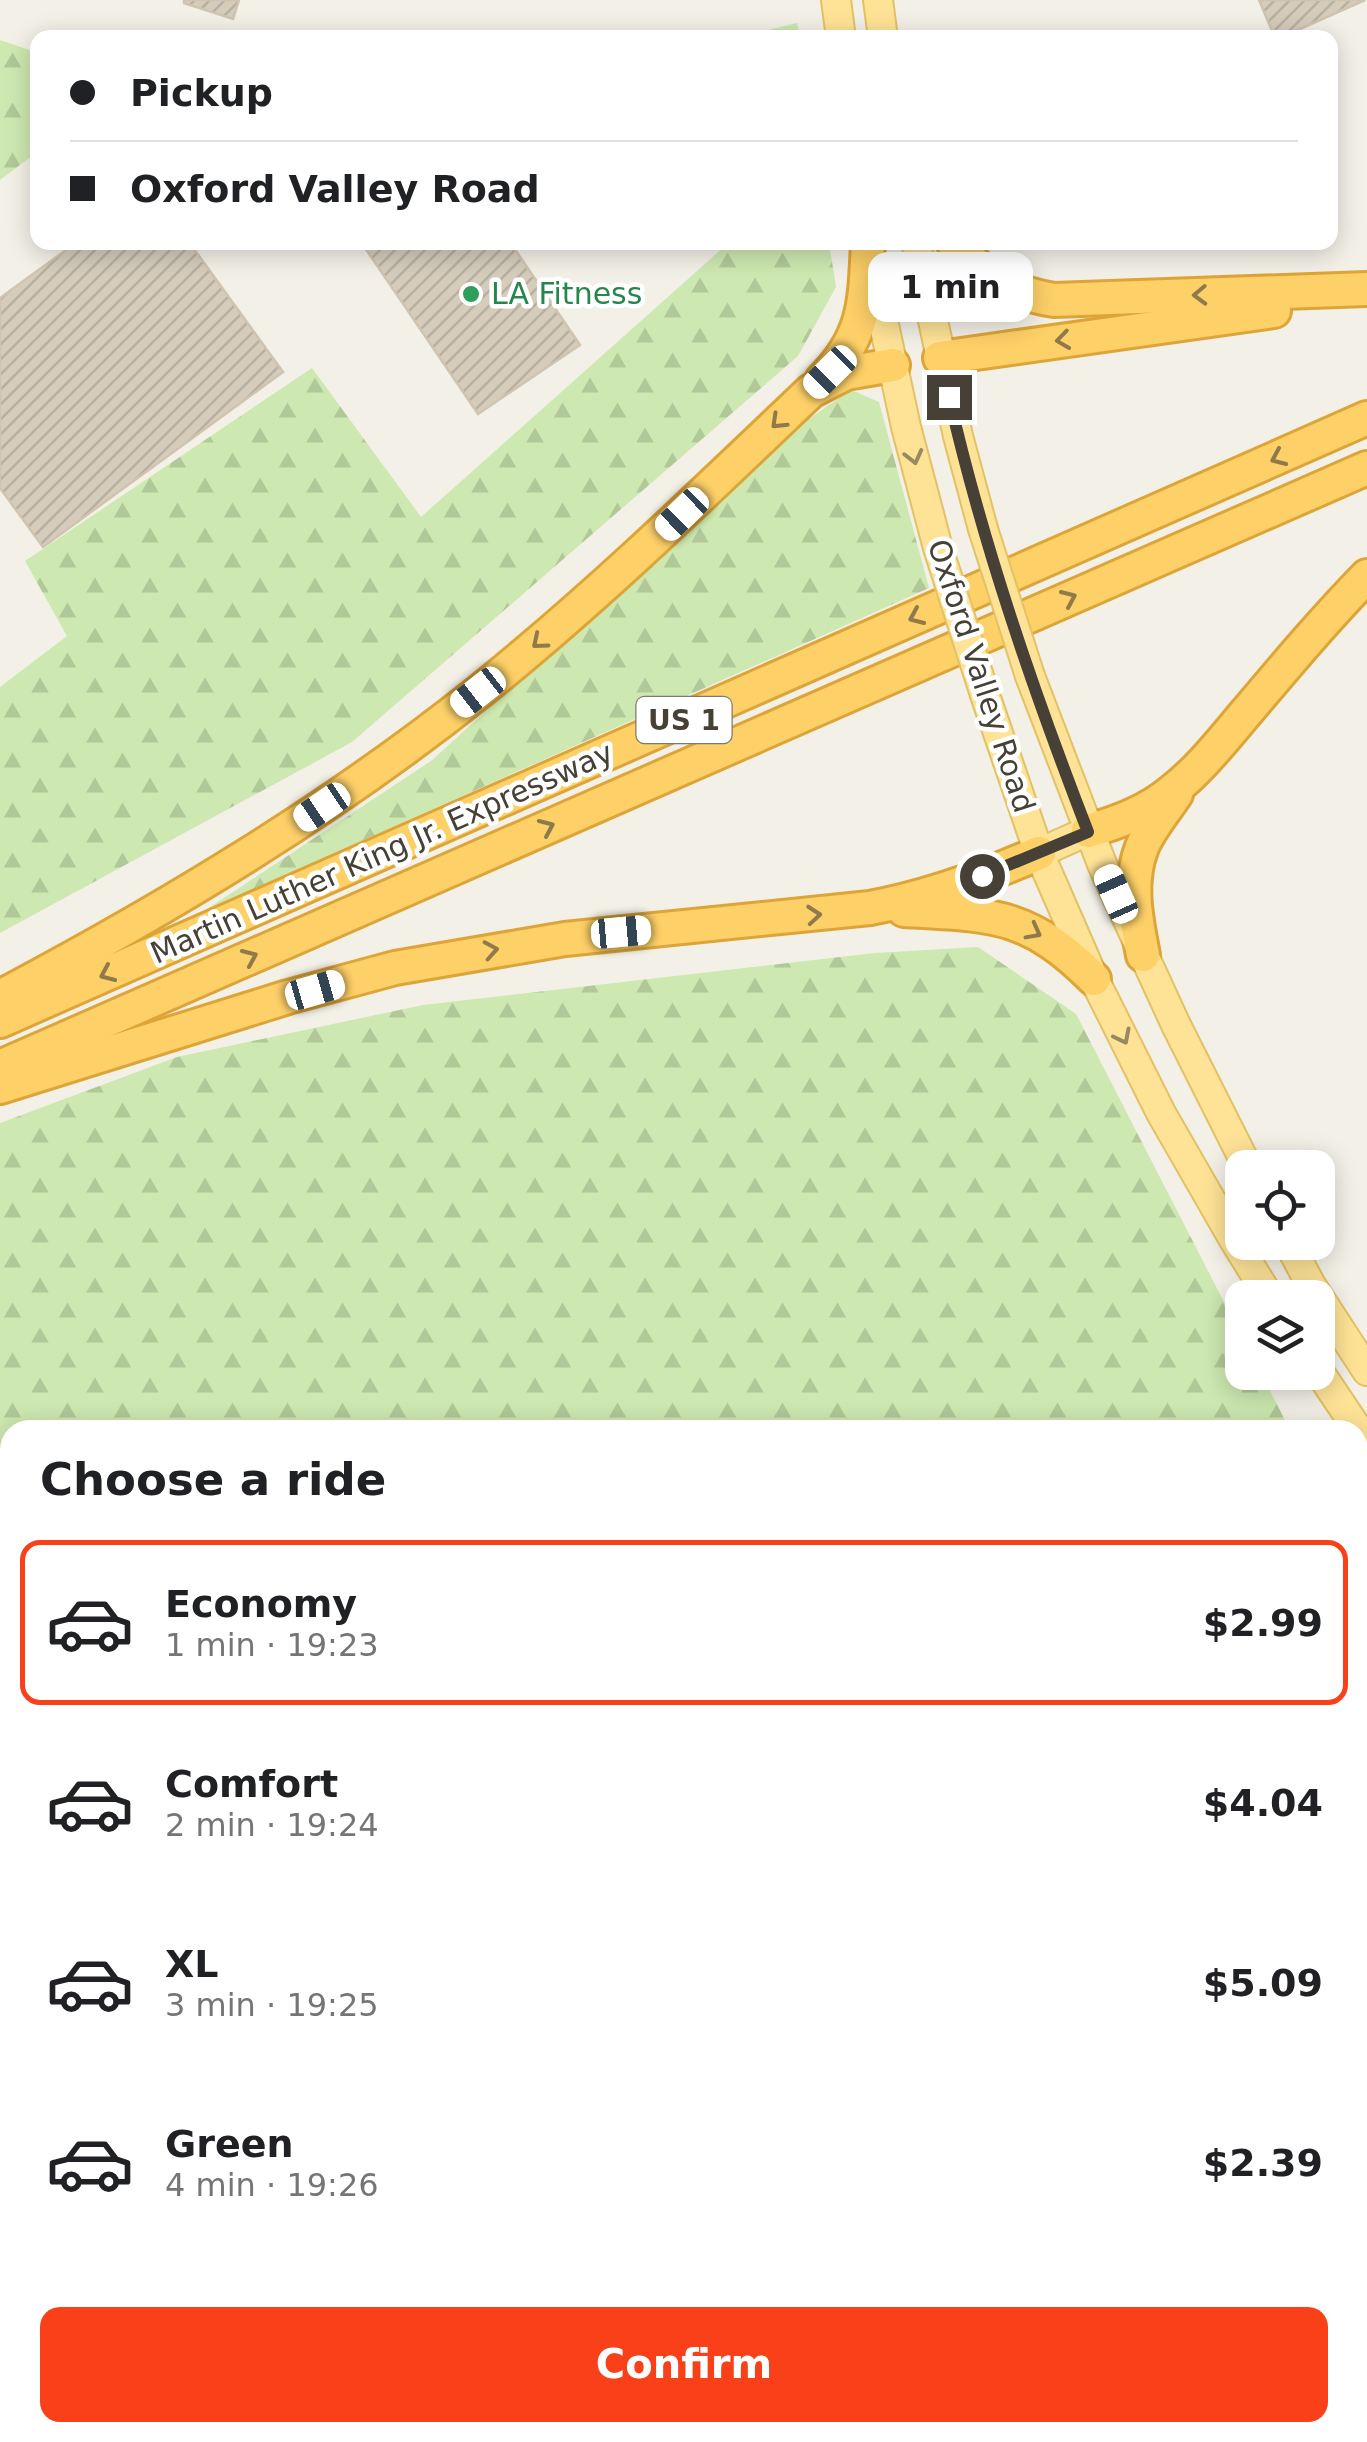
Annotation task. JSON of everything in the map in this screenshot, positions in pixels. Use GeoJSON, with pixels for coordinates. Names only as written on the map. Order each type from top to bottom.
{"type":"FeatureCollection","features":[{"type":"Feature","properties":{"kind":"highway"},"geometry":{"type":"LineString","coordinates":[[0,997],[107,940],[230,867],[338,796],[478,692],[597,593],[830,372],[854,338],[866,292],[868,250]]}},
{"type":"Feature","properties":{"kind":"highway"},"geometry":{"type":"LineString","coordinates":[[961,250],[983,273],[1001,284],[1054,300],[1367,291]]}},
{"type":"Feature","properties":{"kind":"highway"},"geometry":{"type":"LineString","coordinates":[[940,358],[1298,307],[1367,291]]}},
{"type":"Feature","properties":{"kind":"highway"},"geometry":{"type":"LineString","coordinates":[[811,391],[846,373],[893,364]]}},
{"type":"Feature","properties":{"kind":"highway","name":"Martin Luther King Jr. Expressway"},"geometry":{"type":"LineString","coordinates":[[0,1021],[1367,418]]}},
{"type":"Feature","properties":{"kind":"highway","name":"Martin Luther King Jr. Expressway"},"geometry":{"type":"LineString","coordinates":[[0,1067],[1367,468]]}},
{"type":"Feature","properties":{"kind":"highway"},"geometry":{"type":"LineString","coordinates":[[1143,955],[1134,903],[1142,846],[1188,778],[1367,576]]}},
{"type":"Feature","properties":{"kind":"highway"},"geometry":{"type":"LineString","coordinates":[[1088,832],[1150,807],[1188,778]]}},
{"type":"Feature","properties":{"kind":"highway"},"geometry":{"type":"LineString","coordinates":[[0,1087],[274,1001],[414,964],[565,939],[870,908],[960,885],[1038,853]]}},
{"type":"Feature","properties":{"kind":"highway"},"geometry":{"type":"LineString","coordinates":[[870,908],[1002,918],[1058,946],[1094,979]]}},
{"type":"Feature","properties":{"kind":"main road"},"geometry":{"type":"LineString","coordinates":[[836,0],[840,30]]}},
{"type":"Feature","properties":{"kind":"main road"},"geometry":{"type":"LineString","coordinates":[[878,0],[882,30]]}},
{"type":"Feature","properties":{"kind":"main road","name":"Oxford Valley Road"},"geometry":{"type":"LineString","coordinates":[[869,250],[910,442],[938,548],[1038,853],[1094,979],[1170,1129],[1259,1280]]}},
{"type":"Feature","properties":{"kind":"main road","name":"Oxford Valley Road"},"geometry":{"type":"LineString","coordinates":[[918,250],[958,436],[1030,676],[1088,832],[1143,955],[1239,1150]]}},
{"type":"Feature","properties":{"kind":"main road"},"geometry":{"type":"LineString","coordinates":[[893,364],[940,358]]}},
{"type":"Feature","properties":{"kind":"main road"},"geometry":{"type":"LineString","coordinates":[[1038,853],[1088,832]]}},
{"type":"Feature","properties":{"kind":"main road"},"geometry":{"type":"LineString","coordinates":[[1299,1260],[1367,1371]]}},
{"type":"Feature","properties":{"kind":"main road"},"geometry":{"type":"LineString","coordinates":[[1331,1390],[1351,1420]]}},
{"type":"Feature","properties":{"kind":"green space"},"geometry":{"type":"Polygon","coordinates":[[[797,23],[798,30],[768,30],[797,23]]]}},
{"type":"Feature","properties":{"kind":"green space"},"geometry":{"type":"Polygon","coordinates":[[[0,40],[30,50],[30,157],[0,180],[0,40]]]}},
{"type":"Feature","properties":{"kind":"green space"},"geometry":{"type":"Polygon","coordinates":[[[721,250],[830,250],[836,287],[798,356],[352,742],[0,933],[0,687],[67,636],[25,561],[312,368],[421,517],[721,250]]]}},
{"type":"Feature","properties":{"kind":"green space"},"geometry":{"type":"Polygon","coordinates":[[[851,390],[879,402],[929,588],[204,911],[431,761],[803,423],[851,390]]]}},
{"type":"Feature","properties":{"kind":"green space"},"geometry":{"type":"Polygon","coordinates":[[[978,947],[1076,1014],[1225,1304],[1225,1390],[1270,1390],[1285,1420],[0,1420],[0,1123],[177,1057],[423,1005],[875,953],[978,947]]]}},
{"type":"Feature","properties":{"kind":"building"},"geometry":{"type":"Polygon","coordinates":[[[184,0],[239,0],[233,19],[184,0]]]}},
{"type":"Feature","properties":{"kind":"building"},"geometry":{"type":"Polygon","coordinates":[[[1259,0],[1365,0],[1298,30],[1272,30],[1259,0]]]}},
{"type":"Feature","properties":{"kind":"building"},"geometry":{"type":"Polygon","coordinates":[[[66,250],[195,250],[283,372],[43,547],[0,488],[0,298],[66,250]]]}},
{"type":"Feature","properties":{"kind":"building","name":"LA Fitness"},"geometry":{"type":"Polygon","coordinates":[[[366,250],[515,250],[580,345],[478,414],[366,250]]]}},
{"type":"Feature","properties":{"kind":"place","name":"LA Fitness"},"geometry":{"type":"Point","coordinates":[471,294]}},
{"type":"Feature","properties":{"kind":"route"},"geometry":{"type":"LineString","coordinates":[[949,397],[1006,603],[1088,832],[982,876]]}}]}
